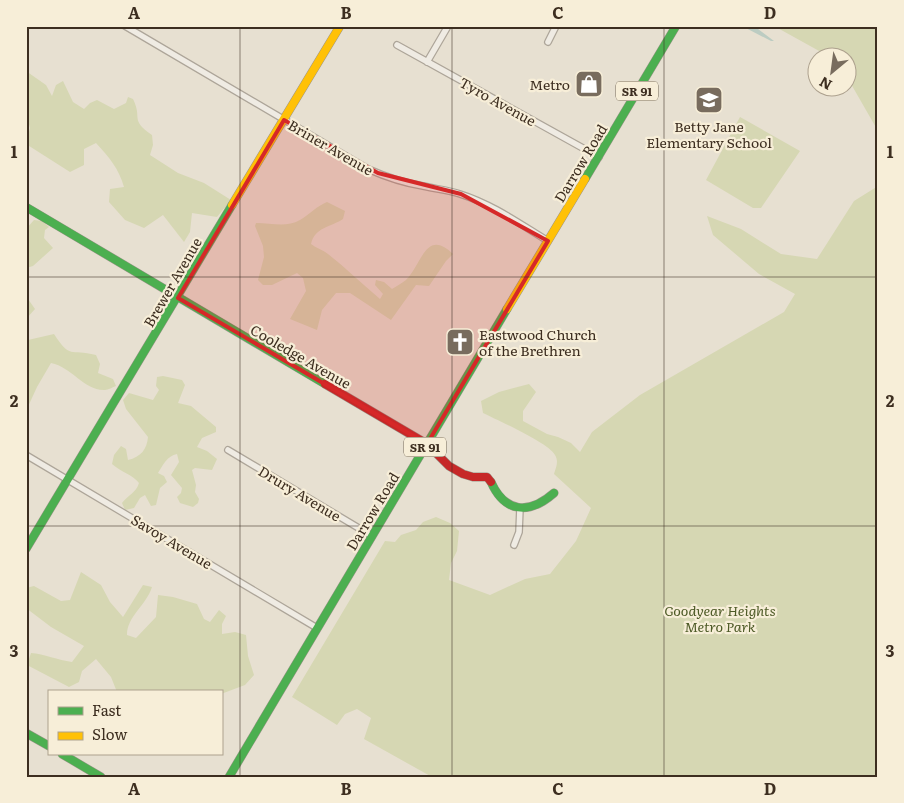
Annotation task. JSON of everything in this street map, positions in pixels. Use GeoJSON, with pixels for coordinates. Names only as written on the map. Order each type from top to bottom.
{"type":"FeatureCollection","features":[{"type":"Feature","properties":{"kind":"street","name":"Briner Avenue"},"geometry":{"type":"LineString","coordinates":[[125,26],[378,173],[408,183],[461,194],[504,214],[548,241]]}},
{"type":"Feature","properties":{"kind":"street","name":"Brewer Avenue"},"geometry":{"type":"LineString","coordinates":[[26,549],[340,26]]}},
{"type":"Feature","properties":{"kind":"street"},"geometry":{"type":"LineString","coordinates":[[427,62],[448,26]]}},
{"type":"Feature","properties":{"kind":"street"},"geometry":{"type":"LineString","coordinates":[[548,42],[556,26]]}},
{"type":"Feature","properties":{"kind":"street","name":"Darrow Road"},"geometry":{"type":"LineString","coordinates":[[228,777],[676,26]]}},
{"type":"Feature","properties":{"kind":"street","name":"Tyro Avenue"},"geometry":{"type":"LineString","coordinates":[[397,45],[599,157]]}},
{"type":"Feature","properties":{"kind":"street","name":"Cooledge Avenue"},"geometry":{"type":"LineString","coordinates":[[26,207],[426,444],[449,466],[473,477],[488,477],[500,499],[520,508]]}},
{"type":"Feature","properties":{"kind":"street","name":"Drury Avenue"},"geometry":{"type":"LineString","coordinates":[[228,450],[372,536]]}},
{"type":"Feature","properties":{"kind":"street","name":"Savoy Avenue"},"geometry":{"type":"LineString","coordinates":[[26,455],[317,628]]}},
{"type":"Feature","properties":{"kind":"street"},"geometry":{"type":"LineString","coordinates":[[514,545],[519,532],[520,508],[543,503],[554,493]]}},
{"type":"Feature","properties":{"kind":"street"},"geometry":{"type":"LineString","coordinates":[[26,733],[48,745]]}},
{"type":"Feature","properties":{"kind":"street"},"geometry":{"type":"LineString","coordinates":[[65,756],[101,777]]}},
{"type":"Feature","properties":{"kind":"highlighted area"},"geometry":{"type":"Polygon","coordinates":[[[284,120],[378,173],[461,194],[548,241],[427,444],[178,298],[284,120]]]}},
{"type":"Feature","properties":{"kind":"green space"},"geometry":{"type":"Polygon","coordinates":[[[774,26],[878,26],[878,131],[856,93],[856,48],[814,48],[774,26]]]}},
{"type":"Feature","properties":{"kind":"green space"},"geometry":{"type":"Polygon","coordinates":[[[26,71],[46,85],[52,96],[56,85],[63,81],[73,102],[84,109],[90,103],[97,100],[114,109],[126,103],[128,97],[133,99],[139,122],[152,135],[153,145],[150,155],[178,173],[204,183],[231,200],[217,217],[192,213],[190,232],[184,242],[163,215],[144,228],[125,220],[109,202],[110,189],[124,187],[122,181],[113,163],[96,143],[84,149],[84,165],[70,172],[26,144],[30,128],[26,113],[26,71]]]}},
{"type":"Feature","properties":{"kind":"green space"},"geometry":{"type":"Polygon","coordinates":[[[740,117],[800,151],[761,208],[753,208],[706,180],[740,117]]]}},
{"type":"Feature","properties":{"kind":"green space","name":"Goodyear Heights Metro Park"},"geometry":{"type":"Polygon","coordinates":[[[878,186],[878,777],[432,777],[364,739],[371,718],[357,709],[345,714],[337,725],[292,697],[385,541],[395,542],[401,535],[416,530],[423,522],[436,517],[450,523],[459,531],[457,551],[451,563],[449,580],[490,595],[525,579],[550,574],[576,541],[591,508],[554,474],[557,460],[551,450],[533,438],[483,413],[481,401],[499,392],[529,384],[536,392],[523,411],[523,421],[547,434],[571,443],[580,452],[592,432],[640,395],[784,312],[795,294],[759,274],[713,235],[707,216],[741,229],[781,254],[817,259],[854,201],[878,186]]]}},
{"type":"Feature","properties":{"kind":"green space"},"geometry":{"type":"Polygon","coordinates":[[[327,202],[345,211],[343,219],[316,234],[311,244],[328,254],[380,299],[383,294],[375,285],[376,280],[384,282],[392,289],[398,286],[412,273],[425,251],[430,247],[437,245],[444,247],[453,254],[429,286],[416,285],[391,320],[350,293],[336,293],[322,310],[317,330],[290,319],[306,291],[303,278],[297,273],[272,285],[263,285],[258,280],[264,257],[263,246],[255,226],[256,223],[289,224],[295,222],[327,202]]]}},
{"type":"Feature","properties":{"kind":"green space"},"geometry":{"type":"Polygon","coordinates":[[[34,220],[42,221],[49,227],[45,230],[44,238],[53,248],[33,266],[26,268],[26,229],[34,220]]]}},
{"type":"Feature","properties":{"kind":"green space"},"geometry":{"type":"Polygon","coordinates":[[[28,299],[35,309],[26,319],[26,300],[28,299]]]}},
{"type":"Feature","properties":{"kind":"green space"},"geometry":{"type":"Polygon","coordinates":[[[54,334],[64,347],[71,352],[96,355],[100,364],[98,373],[113,379],[116,386],[106,390],[91,387],[65,369],[51,363],[26,411],[26,338],[28,340],[54,334]]]}},
{"type":"Feature","properties":{"kind":"green space"},"geometry":{"type":"Polygon","coordinates":[[[163,376],[182,380],[185,385],[178,403],[191,406],[216,427],[216,432],[202,438],[197,447],[207,451],[217,459],[212,470],[195,468],[192,470],[196,485],[195,492],[199,499],[198,503],[193,507],[180,503],[177,497],[181,493],[182,488],[171,475],[179,462],[177,454],[168,459],[158,473],[164,476],[167,482],[160,488],[156,505],[151,506],[145,495],[140,498],[134,508],[125,510],[122,503],[136,489],[139,483],[112,464],[114,455],[121,446],[126,449],[128,460],[140,455],[145,449],[148,437],[126,409],[123,400],[129,393],[153,400],[159,390],[156,386],[157,377],[163,376]]]}},
{"type":"Feature","properties":{"kind":"green space"},"geometry":{"type":"Polygon","coordinates":[[[81,572],[101,585],[110,602],[123,617],[143,585],[152,587],[146,600],[133,616],[128,628],[127,635],[136,638],[156,617],[158,595],[197,604],[204,619],[210,622],[219,610],[226,616],[222,624],[222,634],[235,632],[246,635],[248,656],[254,675],[245,685],[222,694],[222,690],[116,690],[111,677],[96,659],[82,671],[79,682],[69,687],[27,665],[31,653],[72,662],[84,646],[51,627],[26,608],[26,588],[34,586],[61,601],[70,600],[81,572]]]}},
{"type":"Feature","properties":{"kind":"shaded area"},"geometry":{"type":"Polygon","coordinates":[[[742,26],[754,26],[774,41],[771,41],[742,26]]]}},
{"type":"Feature","properties":{"kind":"traffic: fast"},"geometry":{"type":"LineString","coordinates":[[585,179],[676,26]]}},
{"type":"Feature","properties":{"kind":"traffic: fast"},"geometry":{"type":"LineString","coordinates":[[26,549],[232,205]]}},
{"type":"Feature","properties":{"kind":"traffic: fast"},"geometry":{"type":"LineString","coordinates":[[26,207],[325,384]]}},
{"type":"Feature","properties":{"kind":"traffic: fast"},"geometry":{"type":"LineString","coordinates":[[229,777],[507,309]]}},
{"type":"Feature","properties":{"kind":"traffic: fast"},"geometry":{"type":"LineString","coordinates":[[491,482],[503,500],[510,505],[518,507],[536,505],[554,493]]}},
{"type":"Feature","properties":{"kind":"traffic: fast"},"geometry":{"type":"LineString","coordinates":[[26,733],[48,745]]}},
{"type":"Feature","properties":{"kind":"traffic: fast"},"geometry":{"type":"LineString","coordinates":[[65,756],[101,777]]}},
{"type":"Feature","properties":{"kind":"traffic: slow"},"geometry":{"type":"LineString","coordinates":[[232,205],[340,26]]}},
{"type":"Feature","properties":{"kind":"traffic: slow"},"geometry":{"type":"LineString","coordinates":[[507,309],[585,179]]}},
{"type":"Feature","properties":{"kind":"traffic: jam"},"geometry":{"type":"LineString","coordinates":[[325,384],[427,444],[449,466],[473,477],[487,477],[491,482]]}},
{"type":"Feature","properties":{"kind":"place","name":"Metro"},"geometry":{"type":"Point","coordinates":[589,84]}},
{"type":"Feature","properties":{"kind":"place","name":"Betty Jane Elementary School"},"geometry":{"type":"Point","coordinates":[709,100]}},
{"type":"Feature","properties":{"kind":"place","name":"Eastwood Church of the Brethren"},"geometry":{"type":"Point","coordinates":[460,342]}}]}
